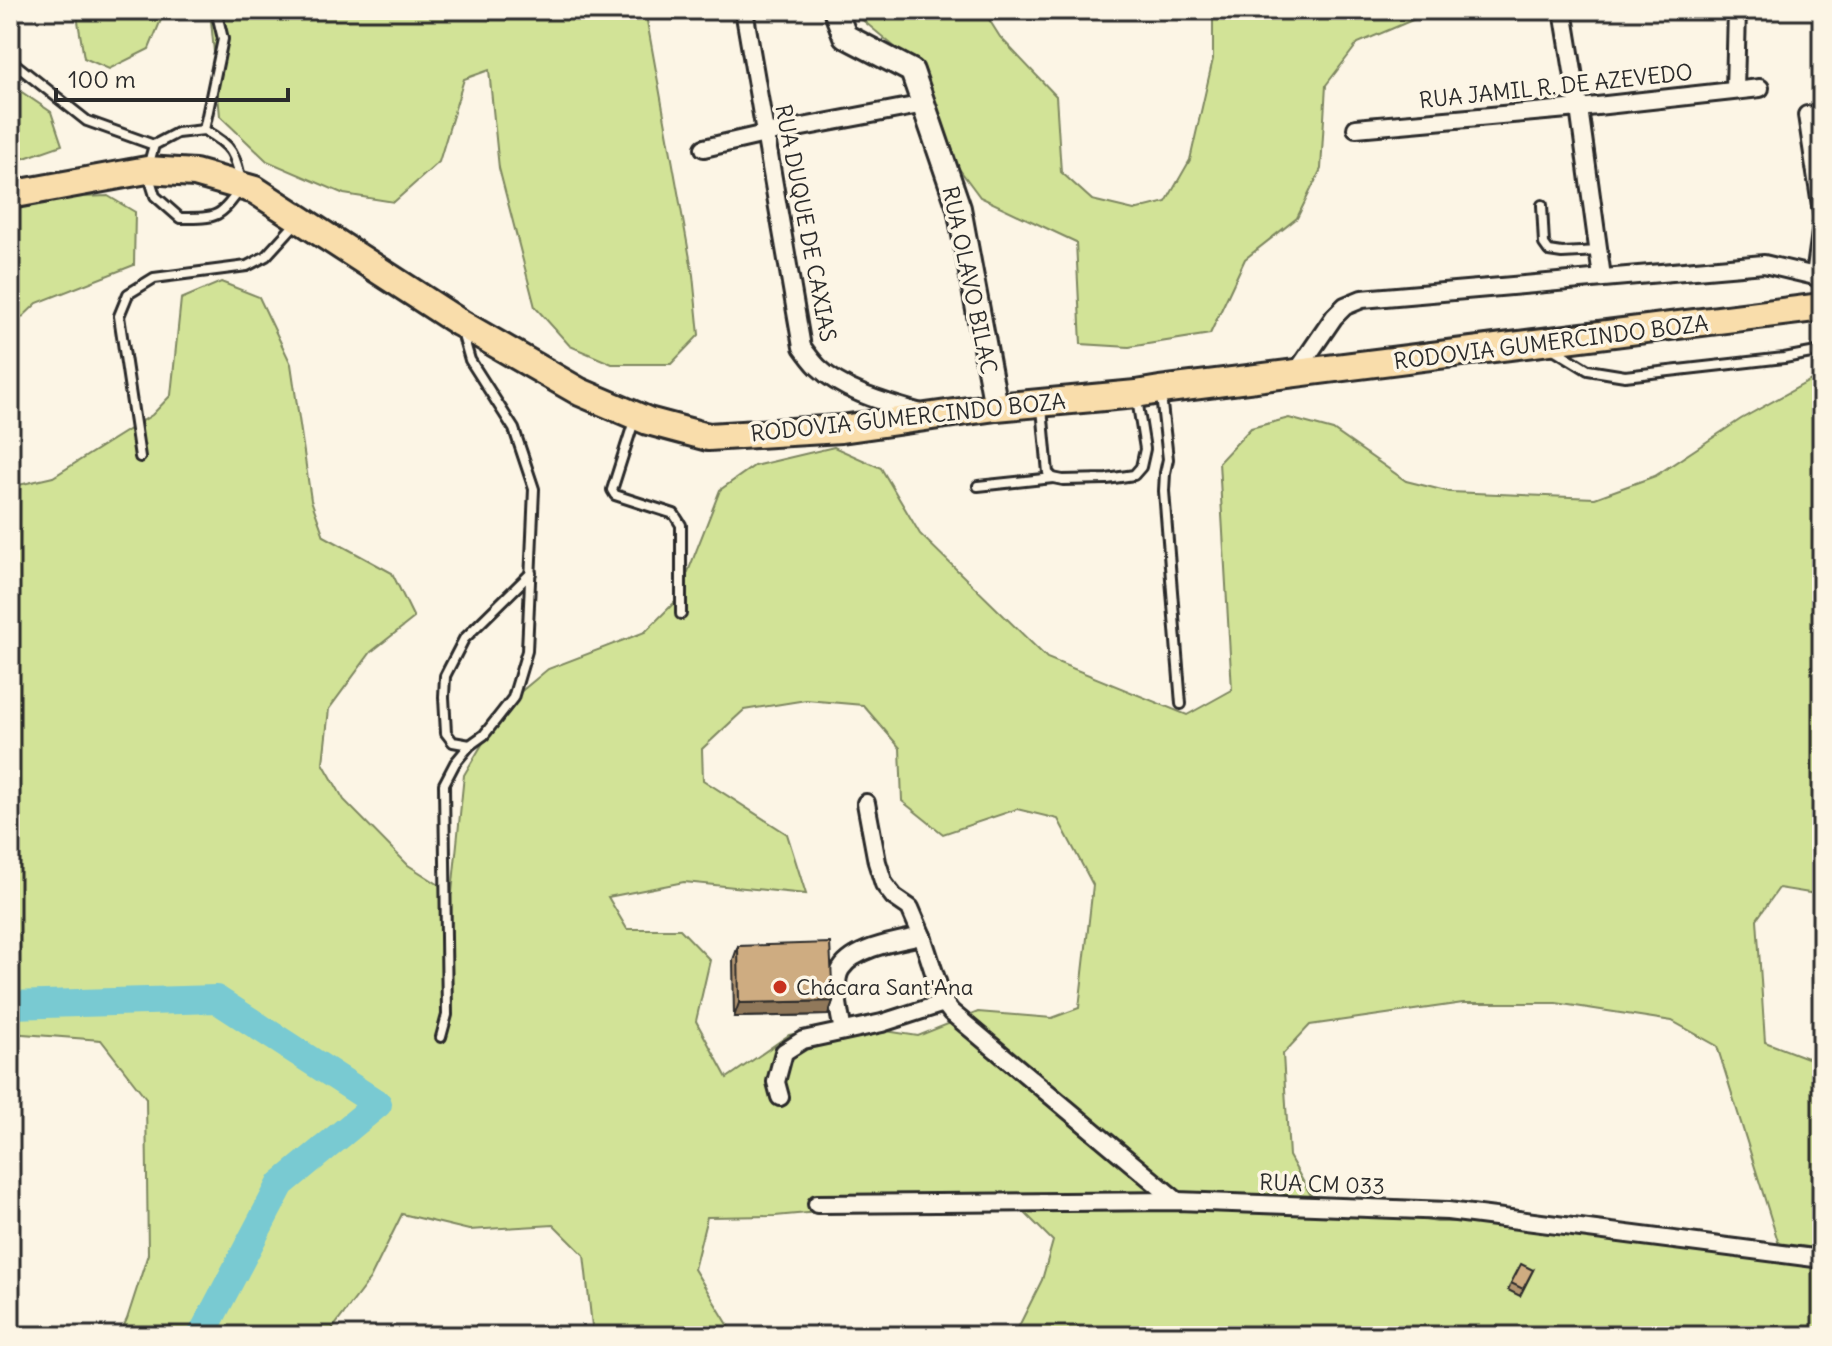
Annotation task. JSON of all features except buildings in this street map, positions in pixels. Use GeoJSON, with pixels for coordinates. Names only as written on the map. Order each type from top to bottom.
{"type":"FeatureCollection","features":[{"type":"Feature","properties":{"kind":"main road","name":"RODOVIA GUMERCINDO BOZA"},"geometry":{"type":"LineString","coordinates":[[10,195],[150,158],[255,190],[460,323],[580,392],[648,421],[708,437],[841,429],[996,407],[1148,392],[1822,307]]}},
{"type":"Feature","properties":{"kind":"street","name":"RUA DUQUE DE CAXIAS"},"geometry":{"type":"LineString","coordinates":[[744,10],[802,347],[817,367],[834,380],[874,399],[930,416]]}},
{"type":"Feature","properties":{"kind":"street","name":"RUA OLAVO BILAC"},"geometry":{"type":"LineString","coordinates":[[835,10],[845,36],[912,71],[959,208],[996,407]]}},
{"type":"Feature","properties":{"kind":"street"},"geometry":{"type":"LineString","coordinates":[[1563,10],[1602,277]]}},
{"type":"Feature","properties":{"kind":"street"},"geometry":{"type":"LineString","coordinates":[[1735,90],[1737,10]]}},
{"type":"Feature","properties":{"kind":"street","name":"RUA JAMIL R. DE AZEVEDO"},"geometry":{"type":"LineString","coordinates":[[1356,128],[1760,88]]}},
{"type":"Feature","properties":{"kind":"street"},"geometry":{"type":"LineString","coordinates":[[704,148],[925,104]]}},
{"type":"Feature","properties":{"kind":"street"},"geometry":{"type":"LineString","coordinates":[[1807,115],[1822,212]]}},
{"type":"Feature","properties":{"kind":"street"},"geometry":{"type":"LineString","coordinates":[[1295,374],[1334,317],[1345,306],[1362,299],[1764,264],[1819,279],[1822,225]]}},
{"type":"Feature","properties":{"kind":"street"},"geometry":{"type":"LineString","coordinates":[[866,803],[884,884],[894,897],[910,908],[944,1003],[951,1012],[1177,1201]]}},
{"type":"Feature","properties":{"kind":"street"},"geometry":{"type":"LineString","coordinates":[[843,1031],[837,984],[841,969],[862,951],[922,936]]}},
{"type":"Feature","properties":{"kind":"street"},"geometry":{"type":"LineString","coordinates":[[780,1097],[776,1082],[784,1052],[803,1040],[882,1023],[944,1003]]}},
{"type":"Feature","properties":{"kind":"street","name":"RUA CM 033"},"geometry":{"type":"LineString","coordinates":[[817,1204],[1177,1201],[1448,1211],[1822,1259]]}},
{"type":"Feature","properties":{"kind":"lane"},"geometry":{"type":"LineString","coordinates":[[204,130],[223,39],[216,10]]}},
{"type":"Feature","properties":{"kind":"lane"},"geometry":{"type":"LineString","coordinates":[[10,60],[87,121],[150,158]]}},
{"type":"Feature","properties":{"kind":"lane"},"geometry":{"type":"LineString","coordinates":[[204,130],[224,141],[236,159],[242,187],[224,211],[206,218],[180,218],[155,196],[150,158],[177,133],[204,130]]}},
{"type":"Feature","properties":{"kind":"lane"},"geometry":{"type":"LineString","coordinates":[[1542,205],[1544,244],[1549,251],[1599,251]]}},
{"type":"Feature","properties":{"kind":"lane"},"geometry":{"type":"LineString","coordinates":[[140,457],[119,316],[128,294],[154,278],[247,266],[266,256],[300,218]]}},
{"type":"Feature","properties":{"kind":"lane"},"geometry":{"type":"LineString","coordinates":[[441,1037],[447,1015],[444,784],[455,763],[470,745],[484,735],[513,698],[527,651],[534,489],[514,429],[470,360],[460,323]]}},
{"type":"Feature","properties":{"kind":"lane"},"geometry":{"type":"LineString","coordinates":[[1545,343],[1588,370],[1625,376],[1822,351]]}},
{"type":"Feature","properties":{"kind":"lane"},"geometry":{"type":"LineString","coordinates":[[978,486],[1053,478],[1107,479],[1134,475],[1141,467],[1145,449],[1148,392]]}},
{"type":"Feature","properties":{"kind":"lane"},"geometry":{"type":"LineString","coordinates":[[1148,392],[1168,459],[1164,491],[1181,704]]}},
{"type":"Feature","properties":{"kind":"lane"},"geometry":{"type":"LineString","coordinates":[[1041,403],[1048,473],[1053,478]]}},
{"type":"Feature","properties":{"kind":"lane"},"geometry":{"type":"LineString","coordinates":[[636,416],[612,490],[615,495],[674,514],[678,519],[681,525],[681,614]]}},
{"type":"Feature","properties":{"kind":"lane"},"geometry":{"type":"LineString","coordinates":[[470,745],[453,742],[446,733],[445,676],[464,639],[531,573]]}},
{"type":"Feature","properties":{"kind":"green space"},"geometry":{"type":"Polygon","coordinates":[[[78,10],[165,10],[149,49],[109,69],[84,58],[78,10]]]}},
{"type":"Feature","properties":{"kind":"green space"},"geometry":{"type":"Polygon","coordinates":[[[210,10],[645,10],[693,275],[699,335],[671,364],[612,364],[570,346],[535,307],[499,168],[489,70],[464,79],[439,162],[394,202],[344,194],[267,161],[220,116],[210,10]]]}},
{"type":"Feature","properties":{"kind":"green space"},"geometry":{"type":"Polygon","coordinates":[[[853,10],[983,10],[1000,37],[1056,96],[1061,172],[1092,200],[1134,210],[1166,202],[1190,160],[1213,59],[1213,10],[1436,10],[1358,43],[1326,85],[1321,169],[1297,218],[1245,259],[1210,334],[1129,347],[1081,344],[1076,242],[980,197],[957,166],[920,68],[853,10]]]}},
{"type":"Feature","properties":{"kind":"green space"},"geometry":{"type":"Polygon","coordinates":[[[10,84],[51,112],[62,145],[10,163],[10,84]]]}},
{"type":"Feature","properties":{"kind":"green space"},"geometry":{"type":"Polygon","coordinates":[[[108,196],[135,212],[134,265],[37,303],[10,329],[10,206],[57,198],[108,196]]]}},
{"type":"Feature","properties":{"kind":"green space"},"geometry":{"type":"Polygon","coordinates":[[[221,282],[259,297],[291,364],[311,500],[324,536],[392,573],[414,618],[371,652],[329,709],[323,763],[344,800],[408,865],[452,893],[464,775],[506,704],[548,669],[645,632],[677,600],[720,490],[754,466],[834,447],[881,468],[920,534],[1047,658],[1187,715],[1232,690],[1219,462],[1251,428],[1289,418],[1333,430],[1406,481],[1450,492],[1595,498],[1655,476],[1741,419],[1822,374],[1822,895],[1779,888],[1757,919],[1765,1042],[1807,1058],[1822,1046],[1822,1336],[1014,1336],[1042,1280],[1053,1241],[1020,1208],[863,1208],[775,1216],[707,1217],[694,1269],[735,1336],[594,1336],[584,1255],[554,1225],[469,1230],[402,1214],[370,1279],[327,1336],[119,1336],[148,1254],[146,1098],[101,1040],[10,1033],[10,487],[53,477],[152,415],[171,395],[181,299],[221,282]],[[806,700],[744,710],[702,749],[703,780],[787,834],[806,894],[684,882],[608,897],[627,929],[680,929],[710,960],[696,1021],[727,1078],[789,1035],[841,1024],[918,1036],[978,1012],[1052,1018],[1079,1008],[1093,885],[1058,819],[1017,809],[943,834],[902,801],[900,748],[863,705],[806,700]],[[1463,1003],[1310,1025],[1283,1054],[1289,1156],[1314,1201],[1437,1222],[1570,1222],[1782,1254],[1717,1046],[1672,1021],[1556,1003],[1463,1003]]]}},
{"type":"Feature","properties":{"kind":"waterway"},"geometry":{"type":"LineString","coordinates":[[10,1005],[216,999],[378,1104],[281,1184],[201,1336]]}},
{"type":"Feature","properties":{"kind":"place","name":"Chácara Sant'Ana"},"geometry":{"type":"Point","coordinates":[780,987]}}]}
